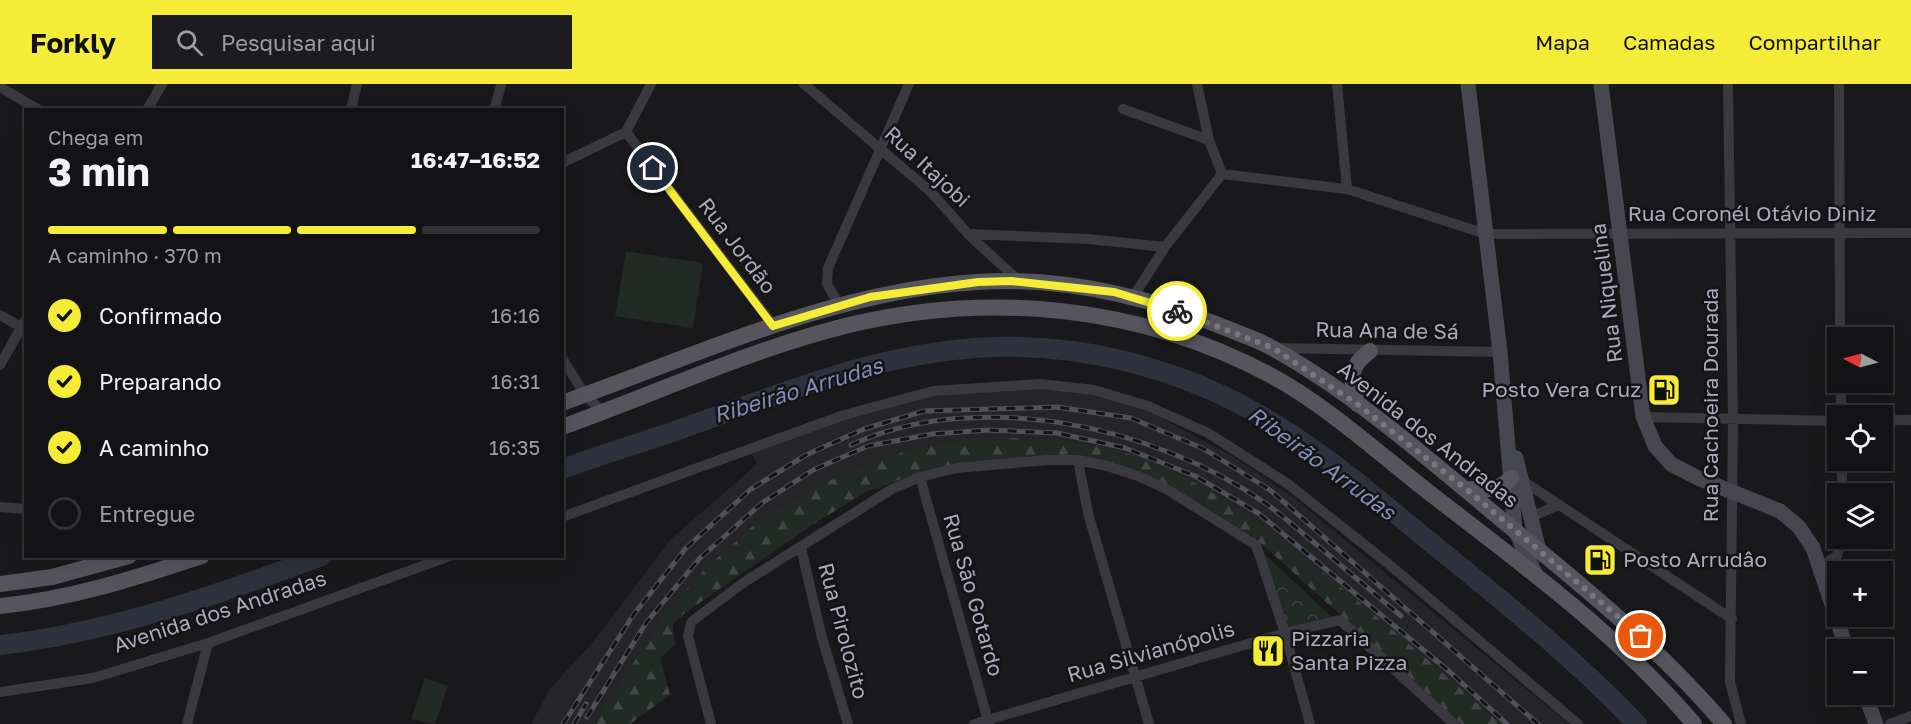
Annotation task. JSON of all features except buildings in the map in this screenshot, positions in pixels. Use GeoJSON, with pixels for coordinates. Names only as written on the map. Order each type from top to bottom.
{"type":"FeatureCollection","features":[{"type":"Feature","properties":{"kind":"main road","name":"Avenida dos Andradas"},"geometry":{"type":"LineString","coordinates":[[564,402],[773,326],[840,305],[936,286],[978,282],[1020,282],[1114,292],[1198,317],[1273,348],[1357,404],[1466,489],[1665,658],[1724,724]]}},
{"type":"Feature","properties":{"kind":"main road"},"geometry":{"type":"LineString","coordinates":[[564,426],[779,347],[846,325],[898,314],[979,305],[1020,306],[1128,321],[1204,345],[1272,375],[1314,404],[1536,575],[1611,638],[1665,690],[1694,724]]}},
{"type":"Feature","properties":{"kind":"main road"},"geometry":{"type":"LineString","coordinates":[[773,326],[780,333],[779,347]]}},
{"type":"Feature","properties":{"kind":"main road"},"geometry":{"type":"LineString","coordinates":[[1204,345],[1273,348]]}},
{"type":"Feature","properties":{"kind":"main road"},"geometry":{"type":"LineString","coordinates":[[1357,404],[1352,370],[1355,362],[1370,351]]}},
{"type":"Feature","properties":{"kind":"main road"},"geometry":{"type":"LineString","coordinates":[[1466,489],[1493,489],[1517,480]]}},
{"type":"Feature","properties":{"kind":"main road"},"geometry":{"type":"LineString","coordinates":[[0,584],[52,577],[122,558]]}},
{"type":"Feature","properties":{"kind":"main road"},"geometry":{"type":"LineString","coordinates":[[0,606],[93,590],[196,558]]}},
{"type":"Feature","properties":{"kind":"street"},"geometry":{"type":"LineString","coordinates":[[148,108],[162,84]]}},
{"type":"Feature","properties":{"kind":"street"},"geometry":{"type":"LineString","coordinates":[[351,108],[357,84]]}},
{"type":"Feature","properties":{"kind":"street"},"geometry":{"type":"LineString","coordinates":[[564,162],[626,132],[651,84]]}},
{"type":"Feature","properties":{"kind":"street","name":"Rua Itajobi"},"geometry":{"type":"LineString","coordinates":[[804,84],[931,192],[968,234],[1020,282]]}},
{"type":"Feature","properties":{"kind":"street"},"geometry":{"type":"LineString","coordinates":[[840,305],[826,275],[909,84]]}},
{"type":"Feature","properties":{"kind":"street"},"geometry":{"type":"LineString","coordinates":[[1132,297],[1165,247],[1222,174],[1209,140],[1197,84]]}},
{"type":"Feature","properties":{"kind":"street"},"geometry":{"type":"LineString","coordinates":[[1337,84],[1347,189]]}},
{"type":"Feature","properties":{"kind":"street"},"geometry":{"type":"LineString","coordinates":[[1468,84],[1508,432],[1517,480],[1539,550]]}},
{"type":"Feature","properties":{"kind":"street","name":"Rua Niquelina"},"geometry":{"type":"LineString","coordinates":[[1601,84],[1643,417],[1655,446],[1671,464],[1789,517],[1813,548],[1843,639]]}},
{"type":"Feature","properties":{"kind":"street","name":"Rua Cachoeira Dourada"},"geometry":{"type":"LineString","coordinates":[[1728,84],[1733,420],[1730,682],[1741,724]]}},
{"type":"Feature","properties":{"kind":"street"},"geometry":{"type":"LineString","coordinates":[[1839,84],[1840,327]]}},
{"type":"Feature","properties":{"kind":"street"},"geometry":{"type":"LineString","coordinates":[[495,108],[501,86]]}},
{"type":"Feature","properties":{"kind":"street"},"geometry":{"type":"LineString","coordinates":[[2,88],[36,108]]}},
{"type":"Feature","properties":{"kind":"street"},"geometry":{"type":"LineString","coordinates":[[1123,109],[1209,140]]}},
{"type":"Feature","properties":{"kind":"street","name":"Rua Jordão"},"geometry":{"type":"LineString","coordinates":[[626,132],[773,326]]}},
{"type":"Feature","properties":{"kind":"street","name":"Rua Coronél Otávio Diniz"},"geometry":{"type":"LineString","coordinates":[[1222,174],[1347,189],[1486,234],[1729,231],[1911,233]]}},
{"type":"Feature","properties":{"kind":"street"},"geometry":{"type":"LineString","coordinates":[[968,234],[1088,239],[1165,247]]}},
{"type":"Feature","properties":{"kind":"street"},"geometry":{"type":"LineString","coordinates":[[0,315],[24,325],[0,365]]}},
{"type":"Feature","properties":{"kind":"street","name":"Rua Ana de Sá"},"geometry":{"type":"LineString","coordinates":[[1273,348],[1500,352]]}},
{"type":"Feature","properties":{"kind":"street"},"geometry":{"type":"LineString","coordinates":[[564,361],[585,395],[603,412]]}},
{"type":"Feature","properties":{"kind":"street"},"geometry":{"type":"LineString","coordinates":[[564,516],[844,415],[933,391],[1040,384],[1094,390],[1148,406],[1208,433],[1288,484],[1377,554],[1578,724]]}},
{"type":"Feature","properties":{"kind":"street"},"geometry":{"type":"LineString","coordinates":[[1643,417],[1827,421]]}},
{"type":"Feature","properties":{"kind":"street"},"geometry":{"type":"LineString","coordinates":[[1893,420],[1911,420]]}},
{"type":"Feature","properties":{"kind":"street"},"geometry":{"type":"LineString","coordinates":[[1078,460],[1088,513],[1149,724]]}},
{"type":"Feature","properties":{"kind":"street"},"geometry":{"type":"LineString","coordinates":[[711,724],[688,630],[695,619],[743,583],[801,548],[864,505],[920,477],[957,468],[1078,460],[1138,476],[1168,490],[1256,544],[1285,633],[1310,724]]}},
{"type":"Feature","properties":{"kind":"street","name":"Rua São Gotardo"},"geometry":{"type":"LineString","coordinates":[[920,477],[989,722]]}},
{"type":"Feature","properties":{"kind":"street"},"geometry":{"type":"LineString","coordinates":[[1517,480],[1732,620]]}},
{"type":"Feature","properties":{"kind":"street"},"geometry":{"type":"LineString","coordinates":[[1517,480],[1515,530],[1536,575]]}},
{"type":"Feature","properties":{"kind":"street"},"geometry":{"type":"LineString","coordinates":[[1530,522],[1536,515],[1558,505]]}},
{"type":"Feature","properties":{"kind":"street"},"geometry":{"type":"LineString","coordinates":[[0,507],[24,509]]}},
{"type":"Feature","properties":{"kind":"street","name":"Rua Pirolozito"},"geometry":{"type":"LineString","coordinates":[[801,548],[822,638],[848,724]]}},
{"type":"Feature","properties":{"kind":"street"},"geometry":{"type":"LineString","coordinates":[[1820,567],[1837,556],[1839,549]]}},
{"type":"Feature","properties":{"kind":"street","name":"Avenida dos Andradas"},"geometry":{"type":"LineString","coordinates":[[0,692],[93,678],[208,643],[444,558]]}},
{"type":"Feature","properties":{"kind":"street","name":"Rua Silvianópolis"},"geometry":{"type":"LineString","coordinates":[[974,724],[989,722],[1135,676],[1285,633],[1340,620],[1454,724]]}},
{"type":"Feature","properties":{"kind":"street"},"geometry":{"type":"LineString","coordinates":[[187,724],[208,643]]}},
{"type":"Feature","properties":{"kind":"street"},"geometry":{"type":"LineString","coordinates":[[1868,705],[1876,724]]}},
{"type":"Feature","properties":{"kind":"street"},"geometry":{"type":"LineString","coordinates":[[1890,724],[1911,716]]}},
{"type":"Feature","properties":{"kind":"shaded area"},"geometry":{"type":"Polygon","coordinates":[[[1023,384],[1084,392],[1146,410],[1234,457],[1293,497],[1569,724],[1490,724],[1334,589],[1163,477],[1030,450],[854,489],[705,596],[668,629],[617,724],[531,724],[549,690],[592,643],[671,539],[757,464],[749,449],[917,396],[1023,384]]]}},
{"type":"Feature","properties":{"kind":"green space"},"geometry":{"type":"Polygon","coordinates":[[[626,251],[703,263],[693,328],[615,316],[626,251]]]}},
{"type":"Feature","properties":{"kind":"green space"},"geometry":{"type":"Polygon","coordinates":[[[1015,438],[1069,442],[1136,456],[1203,487],[1266,528],[1296,551],[1501,724],[1461,724],[1254,537],[1185,497],[1079,458],[924,471],[866,492],[812,525],[672,622],[675,645],[660,658],[670,695],[630,724],[594,724],[665,614],[704,570],[757,522],[840,475],[917,447],[1015,438]]]}},
{"type":"Feature","properties":{"kind":"green space"},"geometry":{"type":"Polygon","coordinates":[[[1259,549],[1334,619],[1286,630],[1259,549]]]}},
{"type":"Feature","properties":{"kind":"green space"},"geometry":{"type":"Polygon","coordinates":[[[425,678],[448,686],[435,724],[411,719],[425,678]]]}},
{"type":"Feature","properties":{"kind":"waterway","name":"Ribeirão Arrudas"},"geometry":{"type":"LineString","coordinates":[[564,468],[814,382],[918,355],[996,347],[1038,348],[1079,352],[1120,360],[1161,371],[1200,386],[1238,403],[1297,438],[1339,468],[1516,613],[1590,678],[1637,724]]}},
{"type":"Feature","properties":{"kind":"waterway","name":"Ribeirão Arrudas"},"geometry":{"type":"LineString","coordinates":[[0,645],[83,631],[164,610],[243,585],[317,558]]}},
{"type":"Feature","properties":{"kind":"railway"},"geometry":{"type":"LineString","coordinates":[[563,724],[634,614],[686,548],[751,489],[806,455],[864,429],[924,411],[1057,407],[1131,418],[1204,449],[1270,490],[1538,724]]}},
{"type":"Feature","properties":{"kind":"railway"},"geometry":{"type":"LineString","coordinates":[[851,445],[900,428],[953,419],[1008,418],[1064,423],[1119,436],[1172,453],[1221,476],[1265,503],[1401,616]]}},
{"type":"Feature","properties":{"kind":"railway"},"geometry":{"type":"LineString","coordinates":[[587,717],[646,623],[699,559],[762,503],[813,470],[868,446],[932,434],[988,430],[1057,433],[1125,448],[1195,476],[1258,513],[1450,672],[1507,724]]}},
{"type":"Feature","properties":{"kind":"railway"},"geometry":{"type":"LineString","coordinates":[[574,724],[586,704]]}},
{"type":"Feature","properties":{"kind":"way so far"},"geometry":{"type":"LineString","coordinates":[[1177,311],[1198,317],[1273,348],[1357,404],[1466,489],[1641,636]]}},
{"type":"Feature","properties":{"kind":"place","name":"Posto Vera Cruz"},"geometry":{"type":"Point","coordinates":[1664,390]}},
{"type":"Feature","properties":{"kind":"place","name":"Posto Arrudâo"},"geometry":{"type":"Point","coordinates":[1600,560]}},
{"type":"Feature","properties":{"kind":"place","name":"Pizzaria Santa Pizza"},"geometry":{"type":"Point","coordinates":[1268,651]}},
{"type":"Feature","properties":{"kind":"route"},"geometry":{"type":"LineString","coordinates":[[653,168],[773,326],[870,297],[906,290],[978,282],[1011,281],[1114,292],[1177,311]]}}]}
